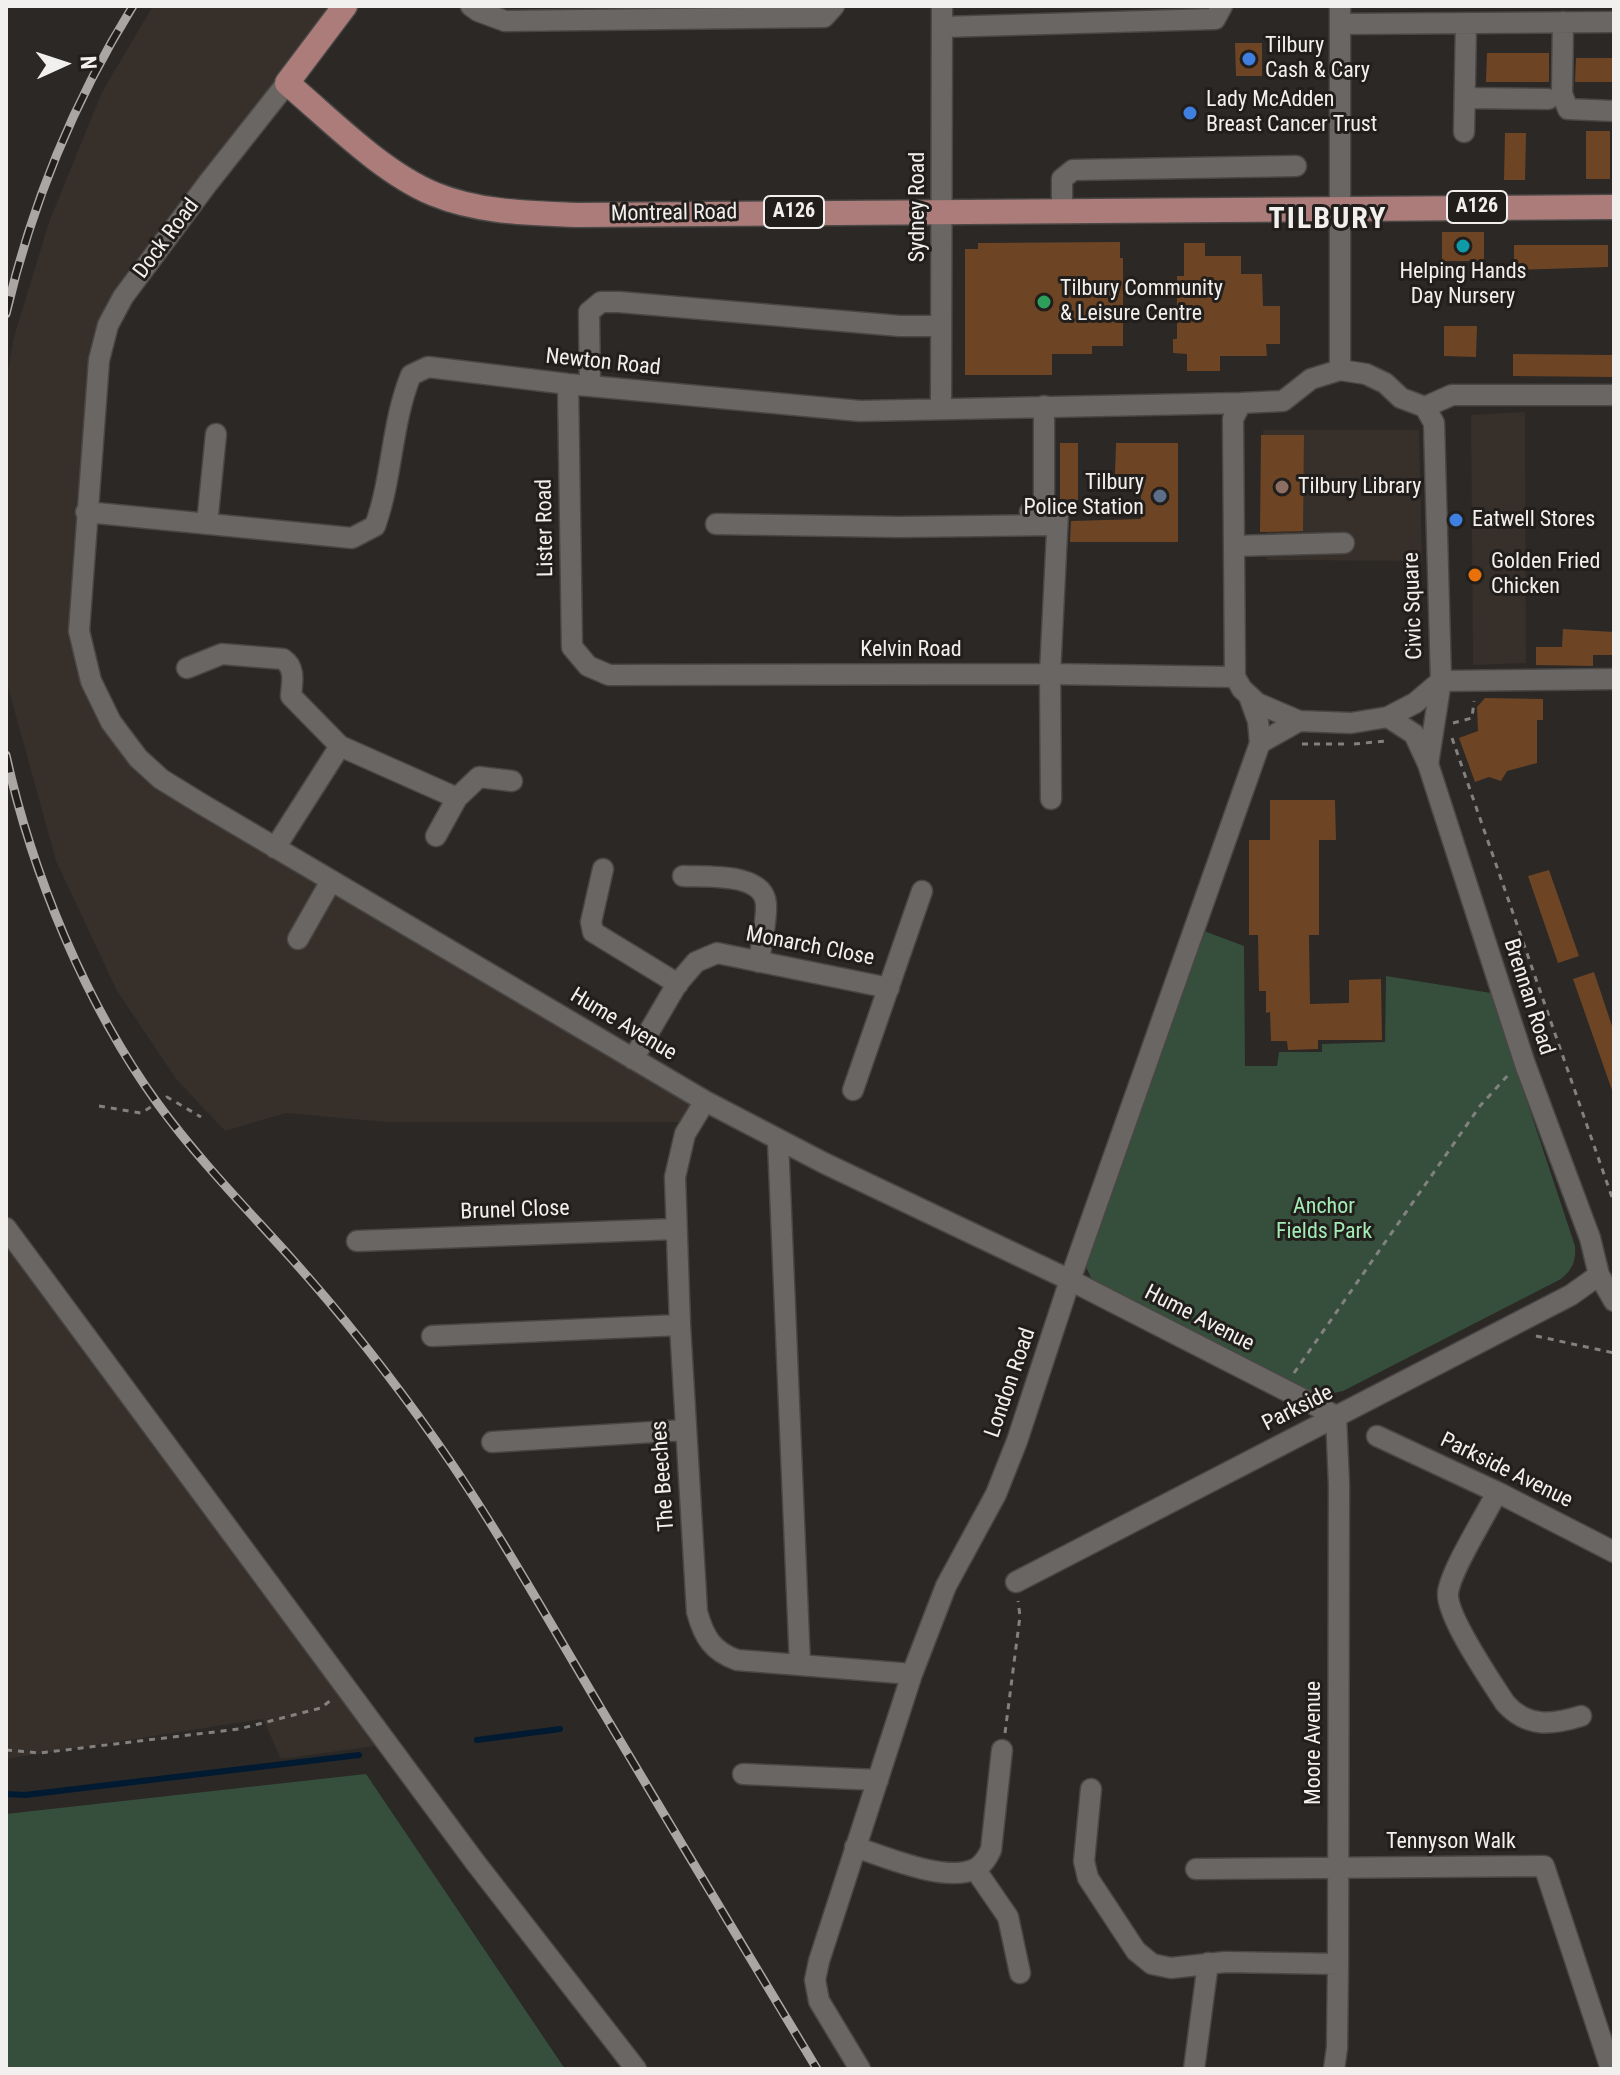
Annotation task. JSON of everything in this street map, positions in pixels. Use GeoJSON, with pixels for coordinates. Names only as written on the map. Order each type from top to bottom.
{"type":"FeatureCollection","features":[{"type":"Feature","properties":{"kind":"main road","name":"Dock Road"},"geometry":{"type":"LineString","coordinates":[[287,83],[345,6]]}},
{"type":"Feature","properties":{"kind":"main road","name":"Montreal Road"},"geometry":{"type":"LineString","coordinates":[[287,83],[388,167],[434,194],[501,211],[579,215],[1341,208]]}},
{"type":"Feature","properties":{"kind":"main road","name":"A126"},"geometry":{"type":"LineString","coordinates":[[1341,208],[1614,207]]}},
{"type":"Feature","properties":{"kind":"street","name":"Sydney Road"},"geometry":{"type":"LineString","coordinates":[[941,408],[942,6]]}},
{"type":"Feature","properties":{"kind":"street"},"geometry":{"type":"LineString","coordinates":[[942,27],[1215,19],[1222,6]]}},
{"type":"Feature","properties":{"kind":"street"},"geometry":{"type":"LineString","coordinates":[[485,9],[505,21],[829,12]]}},
{"type":"Feature","properties":{"kind":"street"},"geometry":{"type":"LineString","coordinates":[[1340,370],[1340,15],[1614,22]]}},
{"type":"Feature","properties":{"kind":"street"},"geometry":{"type":"LineString","coordinates":[[1455,18],[1465,98],[1464,132]]}},
{"type":"Feature","properties":{"kind":"street"},"geometry":{"type":"LineString","coordinates":[[1563,22],[1562,94],[1568,109],[1614,111]]}},
{"type":"Feature","properties":{"kind":"street","name":"Dock Road"},"geometry":{"type":"LineString","coordinates":[[86,512],[99,360],[108,325],[123,297],[287,83]]}},
{"type":"Feature","properties":{"kind":"street"},"geometry":{"type":"LineString","coordinates":[[1465,98],[1548,99]]}},
{"type":"Feature","properties":{"kind":"street"},"geometry":{"type":"LineString","coordinates":[[1062,210],[1062,179],[1073,170],[1296,166]]}},
{"type":"Feature","properties":{"kind":"street"},"geometry":{"type":"LineString","coordinates":[[590,386],[589,312],[601,302],[900,326],[941,326]]}},
{"type":"Feature","properties":{"kind":"street","name":"Newton Road"},"geometry":{"type":"LineString","coordinates":[[86,512],[352,538],[375,526],[386,496],[401,398],[411,375],[428,367],[568,384],[860,411],[1241,403]]}},
{"type":"Feature","properties":{"kind":"street"},"geometry":{"type":"LineString","coordinates":[[1235,677],[1233,419],[1241,403],[1283,401],[1311,379],[1340,370],[1366,374],[1385,383],[1401,398],[1425,407],[1452,395],[1614,395]]}},
{"type":"Feature","properties":{"kind":"street","name":"Lister Road"},"geometry":{"type":"LineString","coordinates":[[568,384],[572,647],[588,666]]}},
{"type":"Feature","properties":{"kind":"street"},"geometry":{"type":"LineString","coordinates":[[1030,512],[1044,503],[1044,406]]}},
{"type":"Feature","properties":{"kind":"street","name":"Civic Square"},"geometry":{"type":"LineString","coordinates":[[1235,677],[1257,703],[1299,721],[1351,723],[1388,717],[1415,703],[1441,681],[1434,423],[1425,407]]}},
{"type":"Feature","properties":{"kind":"street"},"geometry":{"type":"LineString","coordinates":[[207,524],[216,434]]}},
{"type":"Feature","properties":{"kind":"street","name":"Hume Avenue"},"geometry":{"type":"LineString","coordinates":[[86,512],[79,631],[91,681],[111,722],[138,758],[161,779],[633,1059],[778,1141],[1070,1280],[1336,1416]]}},
{"type":"Feature","properties":{"kind":"street"},"geometry":{"type":"LineString","coordinates":[[716,524],[899,527],[1058,519],[1050,674],[1051,799]]}},
{"type":"Feature","properties":{"kind":"street"},"geometry":{"type":"LineString","coordinates":[[1234,546],[1344,543]]}},
{"type":"Feature","properties":{"kind":"street"},"geometry":{"type":"LineString","coordinates":[[187,668],[222,654],[283,659],[293,670],[291,696],[340,746],[457,798]]}},
{"type":"Feature","properties":{"kind":"street","name":"Kelvin Road"},"geometry":{"type":"LineString","coordinates":[[588,666],[609,675],[1050,674],[1235,677]]}},
{"type":"Feature","properties":{"kind":"street"},"geometry":{"type":"LineString","coordinates":[[1428,764],[1441,681],[1614,679]]}},
{"type":"Feature","properties":{"kind":"street"},"geometry":{"type":"LineString","coordinates":[[1249,696],[1258,721],[1260,743],[1299,721]]}},
{"type":"Feature","properties":{"kind":"street","name":"Brennan Road"},"geometry":{"type":"LineString","coordinates":[[1388,717],[1414,734],[1428,764],[1525,1064],[1590,1238],[1599,1275],[1614,1301]]}},
{"type":"Feature","properties":{"kind":"street","name":"London Road"},"geometry":{"type":"LineString","coordinates":[[860,2069],[819,2001],[815,1980],[819,1961],[912,1674],[946,1586],[1001,1481],[1017,1441],[1070,1280],[1260,743]]}},
{"type":"Feature","properties":{"kind":"street"},"geometry":{"type":"LineString","coordinates":[[275,848],[340,746]]}},
{"type":"Feature","properties":{"kind":"street"},"geometry":{"type":"LineString","coordinates":[[436,836],[457,798],[479,777],[512,781]]}},
{"type":"Feature","properties":{"kind":"street"},"geometry":{"type":"LineString","coordinates":[[603,869],[591,922],[593,932],[678,984]]}},
{"type":"Feature","properties":{"kind":"street"},"geometry":{"type":"LineString","coordinates":[[683,876],[740,879],[758,890],[766,905],[759,962]]}},
{"type":"Feature","properties":{"kind":"street"},"geometry":{"type":"LineString","coordinates":[[298,939],[331,881]]}},
{"type":"Feature","properties":{"kind":"street","name":"Monarch Close"},"geometry":{"type":"LineString","coordinates":[[853,1090],[922,891]]}},
{"type":"Feature","properties":{"kind":"street","name":"Monarch Close"},"geometry":{"type":"LineString","coordinates":[[633,1059],[678,984],[696,962],[717,953],[889,988]]}},
{"type":"Feature","properties":{"kind":"street","name":"The Beeches"},"geometry":{"type":"LineString","coordinates":[[705,1101],[685,1134],[675,1177],[685,1430],[697,1612],[705,1635],[721,1654],[737,1660],[912,1674]]}},
{"type":"Feature","properties":{"kind":"street"},"geometry":{"type":"LineString","coordinates":[[778,1141],[800,1665]]}},
{"type":"Feature","properties":{"kind":"street"},"geometry":{"type":"LineString","coordinates":[[6,1228],[475,1862],[636,2069]]}},
{"type":"Feature","properties":{"kind":"street","name":"Brunel Close"},"geometry":{"type":"LineString","coordinates":[[357,1241],[675,1229]]}},
{"type":"Feature","properties":{"kind":"street","name":"Parkside"},"geometry":{"type":"LineString","coordinates":[[1016,1582],[1571,1295],[1599,1275]]}},
{"type":"Feature","properties":{"kind":"street"},"geometry":{"type":"LineString","coordinates":[[432,1336],[680,1325]]}},
{"type":"Feature","properties":{"kind":"street","name":"Moore Avenue"},"geometry":{"type":"LineString","coordinates":[[1334,2069],[1338,1964],[1339,1485],[1336,1416]]}},
{"type":"Feature","properties":{"kind":"street"},"geometry":{"type":"LineString","coordinates":[[492,1442],[685,1430]]}},
{"type":"Feature","properties":{"kind":"street","name":"Parkside Avenue"},"geometry":{"type":"LineString","coordinates":[[1377,1436],[1497,1492],[1614,1552]]}},
{"type":"Feature","properties":{"kind":"street"},"geometry":{"type":"LineString","coordinates":[[1497,1492],[1448,1590],[1451,1613],[1513,1713],[1540,1723],[1556,1724],[1581,1716]]}},
{"type":"Feature","properties":{"kind":"street"},"geometry":{"type":"LineString","coordinates":[[855,1847],[941,1873],[956,1874],[975,1869],[991,1850],[1002,1750]]}},
{"type":"Feature","properties":{"kind":"street"},"geometry":{"type":"LineString","coordinates":[[743,1774],[878,1780]]}},
{"type":"Feature","properties":{"kind":"street"},"geometry":{"type":"LineString","coordinates":[[1091,1789],[1085,1869],[1088,1878],[1136,1951],[1152,1964],[1171,1968],[1208,1963],[1338,1964]]}},
{"type":"Feature","properties":{"kind":"street"},"geometry":{"type":"LineString","coordinates":[[1196,1869],[1337,1866]]}},
{"type":"Feature","properties":{"kind":"street","name":"Tennyson Walk"},"geometry":{"type":"LineString","coordinates":[[1337,1866],[1544,1866],[1611,2069]]}},
{"type":"Feature","properties":{"kind":"street"},"geometry":{"type":"LineString","coordinates":[[975,1869],[1008,1917],[1020,1973]]}},
{"type":"Feature","properties":{"kind":"street"},"geometry":{"type":"LineString","coordinates":[[1194,2069],[1208,1963]]}},
{"type":"Feature","properties":{"kind":"path"},"geometry":{"type":"LineString","coordinates":[[1444,726],[1472,718],[1475,691]]}},
{"type":"Feature","properties":{"kind":"path"},"geometry":{"type":"LineString","coordinates":[[1451,735],[1614,1203]]}},
{"type":"Feature","properties":{"kind":"path"},"geometry":{"type":"LineString","coordinates":[[1283,1389],[1480,1106],[1514,1069],[1525,1064]]}},
{"type":"Feature","properties":{"kind":"path"},"geometry":{"type":"LineString","coordinates":[[99,1106],[141,1113],[167,1097],[201,1117]]}},
{"type":"Feature","properties":{"kind":"path"},"geometry":{"type":"LineString","coordinates":[[1529,1335],[1614,1353]]}},
{"type":"Feature","properties":{"kind":"path"},"geometry":{"type":"LineString","coordinates":[[1002,1750],[1020,1616],[1016,1582]]}},
{"type":"Feature","properties":{"kind":"path"},"geometry":{"type":"LineString","coordinates":[[6,1750],[40,1753],[239,1729],[321,1708],[337,1695]]}},
{"type":"Feature","properties":{"kind":"shaded area"},"geometry":{"type":"Polygon","coordinates":[[[153,6],[342,6],[106,324],[77,630],[136,760],[704,1101],[691,1122],[385,1122],[286,1113],[225,1131],[176,1079],[117,991],[56,861],[6,680],[6,384],[13,340],[49,222],[102,92],[153,6]]]}},
{"type":"Feature","properties":{"kind":"shaded area"},"geometry":{"type":"Polygon","coordinates":[[[1525,412],[1526,663],[1473,665],[1471,415],[1525,412]]]}},
{"type":"Feature","properties":{"kind":"shaded area"},"geometry":{"type":"Polygon","coordinates":[[[1263,430],[1419,430],[1422,561],[1267,560],[1263,430]]]}},
{"type":"Feature","properties":{"kind":"shaded area"},"geometry":{"type":"Polygon","coordinates":[[[6,1216],[397,1743],[281,1759],[263,1719],[6,1759],[6,1216]]]}},
{"type":"Feature","properties":{"kind":"green space","name":"Anchor Fields Park"},"geometry":{"type":"Polygon","coordinates":[[[1204,931],[1244,946],[1245,1066],[1277,1066],[1279,1052],[1322,1052],[1322,1044],[1385,1042],[1386,976],[1491,993],[1575,1246],[1573,1264],[1565,1275],[1343,1391],[1324,1395],[1312,1393],[1093,1282],[1086,1267],[1090,1250],[1204,931]]]}},
{"type":"Feature","properties":{"kind":"green space"},"geometry":{"type":"Polygon","coordinates":[[[366,1774],[565,2069],[6,2069],[6,1814],[366,1774]]]}},
{"type":"Feature","properties":{"kind":"building","name":"Tilbury Cash & Cary"},"geometry":{"type":"Polygon","coordinates":[[[1235,43],[1262,43],[1262,76],[1236,76],[1235,43]]]}},
{"type":"Feature","properties":{"kind":"building"},"geometry":{"type":"Polygon","coordinates":[[[1487,53],[1549,53],[1549,82],[1486,82],[1487,53]]]}},
{"type":"Feature","properties":{"kind":"building"},"geometry":{"type":"Polygon","coordinates":[[[1576,58],[1614,58],[1614,82],[1575,82],[1576,58]]]}},
{"type":"Feature","properties":{"kind":"building"},"geometry":{"type":"Polygon","coordinates":[[[1586,131],[1610,131],[1610,179],[1586,179],[1586,131]]]}},
{"type":"Feature","properties":{"kind":"building"},"geometry":{"type":"Polygon","coordinates":[[[1505,133],[1526,133],[1525,180],[1504,180],[1505,133]]]}},
{"type":"Feature","properties":{"kind":"building","name":"Helping Hands Day Nursery"},"geometry":{"type":"Polygon","coordinates":[[[1442,232],[1484,232],[1484,261],[1442,261],[1442,232]]]}},
{"type":"Feature","properties":{"kind":"building","name":"Tilbury Community & Leisure Centre"},"geometry":{"type":"Polygon","coordinates":[[[1120,242],[1120,258],[1123,258],[1123,346],[1092,346],[1092,354],[1052,354],[1052,375],[965,375],[965,249],[978,249],[978,243],[1120,242]]]}},
{"type":"Feature","properties":{"kind":"building"},"geometry":{"type":"Polygon","coordinates":[[[1184,243],[1205,243],[1205,256],[1241,256],[1241,274],[1262,274],[1263,306],[1280,306],[1280,344],[1266,344],[1267,356],[1220,356],[1220,371],[1187,371],[1187,354],[1173,353],[1173,339],[1177,339],[1177,276],[1184,276],[1184,243]]]}},
{"type":"Feature","properties":{"kind":"building"},"geometry":{"type":"Polygon","coordinates":[[[1514,245],[1608,245],[1608,267],[1514,270],[1514,245]]]}},
{"type":"Feature","properties":{"kind":"building"},"geometry":{"type":"Polygon","coordinates":[[[1444,326],[1477,326],[1476,357],[1444,356],[1444,326]]]}},
{"type":"Feature","properties":{"kind":"building"},"geometry":{"type":"Polygon","coordinates":[[[1513,354],[1614,355],[1614,377],[1513,376],[1513,354]]]}},
{"type":"Feature","properties":{"kind":"building","name":"Tilbury Library"},"geometry":{"type":"Polygon","coordinates":[[[1261,435],[1304,435],[1303,531],[1260,532],[1261,435]]]}},
{"type":"Feature","properties":{"kind":"building"},"geometry":{"type":"Polygon","coordinates":[[[1060,443],[1078,443],[1078,500],[1060,499],[1060,443]]]}},
{"type":"Feature","properties":{"kind":"building","name":"Tilbury Police Station"},"geometry":{"type":"Polygon","coordinates":[[[1116,443],[1178,443],[1178,542],[1070,542],[1071,521],[1141,519],[1141,474],[1115,474],[1116,443]]]}},
{"type":"Feature","properties":{"kind":"building"},"geometry":{"type":"Polygon","coordinates":[[[1563,629],[1614,632],[1614,655],[1593,655],[1593,666],[1536,665],[1536,647],[1562,647],[1563,629]]]}},
{"type":"Feature","properties":{"kind":"building"},"geometry":{"type":"Polygon","coordinates":[[[1485,698],[1543,699],[1543,720],[1537,720],[1537,763],[1507,771],[1501,781],[1489,777],[1475,782],[1459,738],[1478,731],[1477,707],[1485,698]]]}},
{"type":"Feature","properties":{"kind":"building"},"geometry":{"type":"Polygon","coordinates":[[[1270,800],[1335,800],[1336,840],[1319,840],[1319,935],[1309,935],[1310,1004],[1349,1003],[1349,980],[1381,979],[1382,1040],[1318,1040],[1318,1049],[1288,1050],[1287,1041],[1271,1041],[1266,991],[1259,991],[1258,935],[1249,935],[1249,840],[1270,840],[1270,800]]]}},
{"type":"Feature","properties":{"kind":"building"},"geometry":{"type":"Polygon","coordinates":[[[1549,870],[1579,956],[1558,963],[1528,876],[1549,870]]]}},
{"type":"Feature","properties":{"kind":"building"},"geometry":{"type":"Polygon","coordinates":[[[1594,972],[1614,1032],[1613,1093],[1573,979],[1594,972]]]}},
{"type":"Feature","properties":{"kind":"waterway"},"geometry":{"type":"LineString","coordinates":[[477,1740],[560,1729]]}},
{"type":"Feature","properties":{"kind":"waterway"},"geometry":{"type":"LineString","coordinates":[[6,1794],[25,1795],[359,1755]]}},
{"type":"Feature","properties":{"kind":"railway"},"geometry":{"type":"LineString","coordinates":[[6,314],[28,234],[57,155],[92,79],[133,6]]}},
{"type":"Feature","properties":{"kind":"railway"},"geometry":{"type":"LineString","coordinates":[[6,755],[31,846],[65,937],[85,981],[132,1065],[189,1144],[366,1347],[458,1473],[521,1572],[817,2069]]}},
{"type":"Feature","properties":{"kind":"place","name":"Tilbury Cash & Cary"},"geometry":{"type":"Point","coordinates":[1249,59]}},
{"type":"Feature","properties":{"kind":"place","name":"Lady McAdden Breast Cancer Trust"},"geometry":{"type":"Point","coordinates":[1190,113]}},
{"type":"Feature","properties":{"kind":"place","name":"Helping Hands Day Nursery"},"geometry":{"type":"Point","coordinates":[1463,246]}},
{"type":"Feature","properties":{"kind":"place","name":"Tilbury Community & Leisure Centre"},"geometry":{"type":"Point","coordinates":[1044,302]}},
{"type":"Feature","properties":{"kind":"place","name":"Tilbury Library"},"geometry":{"type":"Point","coordinates":[1282,487]}},
{"type":"Feature","properties":{"kind":"place","name":"Tilbury Police Station"},"geometry":{"type":"Point","coordinates":[1160,496]}},
{"type":"Feature","properties":{"kind":"place","name":"Eatwell Stores"},"geometry":{"type":"Point","coordinates":[1456,520]}},
{"type":"Feature","properties":{"kind":"place","name":"Golden Fried Chicken"},"geometry":{"type":"Point","coordinates":[1475,575]}},
{"type":"Feature","properties":{"kind":"district","name":"TILBURY"},"geometry":{"type":"Point","coordinates":[1328,220]}}]}
